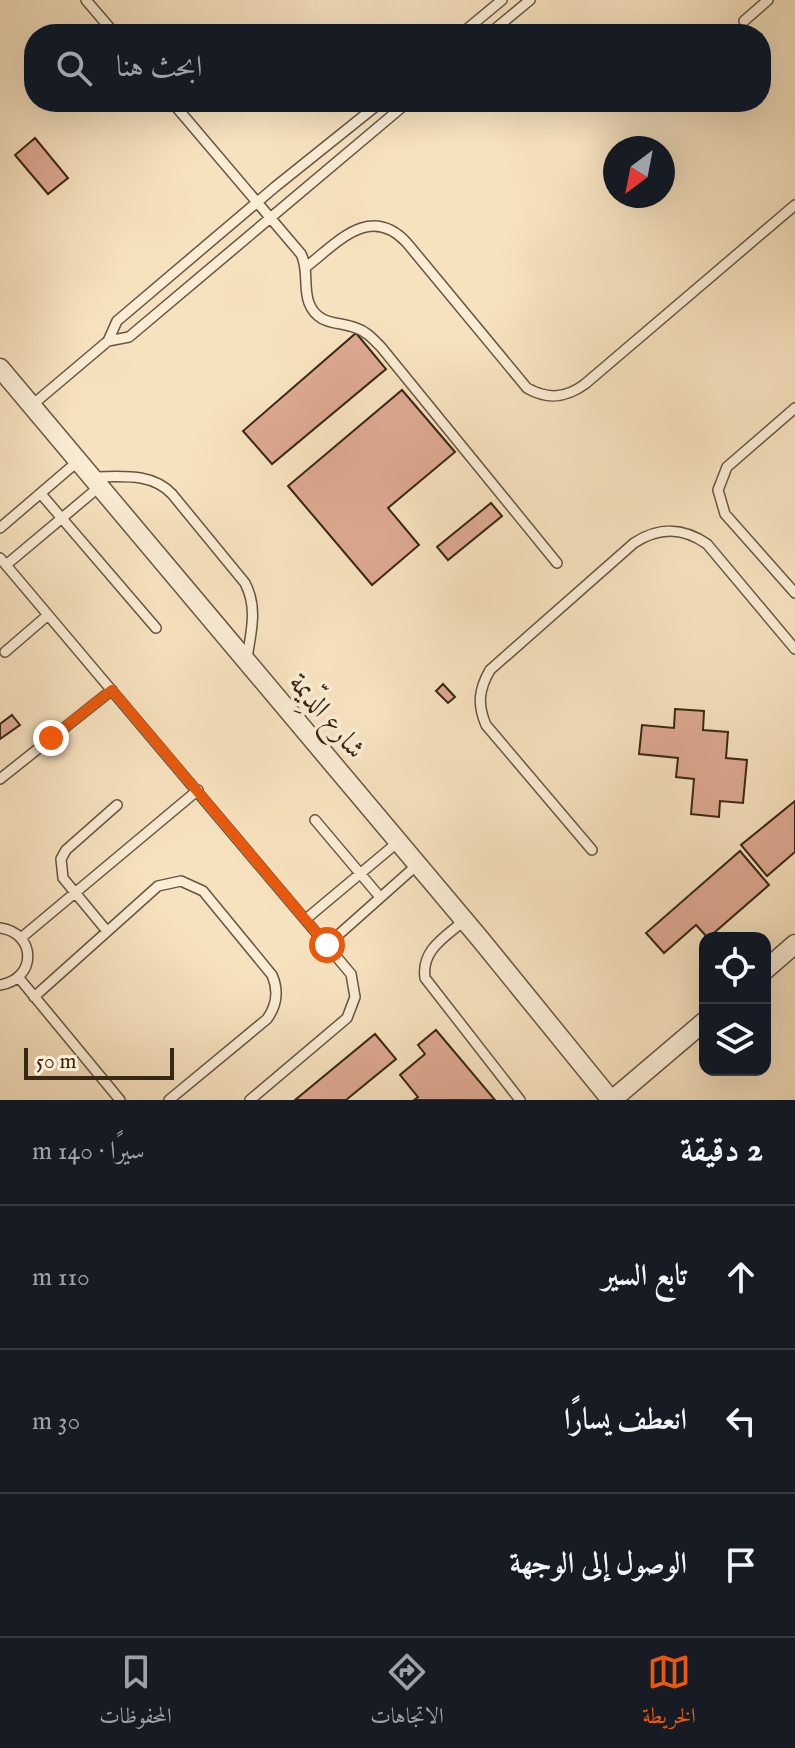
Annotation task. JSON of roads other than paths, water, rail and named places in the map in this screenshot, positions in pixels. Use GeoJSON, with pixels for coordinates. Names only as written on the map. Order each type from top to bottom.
{"type":"FeatureCollection","features":[{"type":"Feature","properties":{"kind":"street","name":"شارع الدِّيمة"},"geometry":{"type":"LineString","coordinates":[[0,368],[465,920],[612,1100]]}},
{"type":"Feature","properties":{"kind":"street"},"geometry":{"type":"LineString","coordinates":[[771,965],[795,944]]}},
{"type":"Feature","properties":{"kind":"street"},"geometry":{"type":"LineString","coordinates":[[612,1100],[699,1026]]}},
{"type":"Feature","properties":{"kind":"lane"},"geometry":{"type":"LineString","coordinates":[[86,0],[106,24]]}},
{"type":"Feature","properties":{"kind":"lane"},"geometry":{"type":"LineString","coordinates":[[473,24],[502,0]]}},
{"type":"Feature","properties":{"kind":"lane"},"geometry":{"type":"LineString","coordinates":[[501,24],[530,0]]}},
{"type":"Feature","properties":{"kind":"lane"},"geometry":{"type":"LineString","coordinates":[[744,21],[768,0]]}},
{"type":"Feature","properties":{"kind":"lane"},"geometry":{"type":"LineString","coordinates":[[180,112],[301,254],[306,267],[309,302],[314,312],[333,325],[351,326],[365,332],[381,347],[557,563]]}},
{"type":"Feature","properties":{"kind":"lane"},"geometry":{"type":"LineString","coordinates":[[31,406],[108,341],[117,321],[369,112]]}},
{"type":"Feature","properties":{"kind":"lane"},"geometry":{"type":"LineString","coordinates":[[108,341],[129,337],[396,112]]}},
{"type":"Feature","properties":{"kind":"lane"},"geometry":{"type":"LineString","coordinates":[[306,267],[354,230],[377,225],[388,228],[407,243],[527,388],[538,395],[563,396],[585,384],[795,205]]}},
{"type":"Feature","properties":{"kind":"lane"},"geometry":{"type":"LineString","coordinates":[[795,408],[727,467],[718,490],[725,514],[795,593]]}},
{"type":"Feature","properties":{"kind":"lane"},"geometry":{"type":"LineString","coordinates":[[88,475],[61,518],[3,562],[306,919],[351,974],[355,985],[353,1008],[338,1025],[250,1100]]}},
{"type":"Feature","properties":{"kind":"lane"},"geometry":{"type":"LineString","coordinates":[[0,528],[41,494],[88,475],[144,478],[160,483],[250,592],[254,612],[247,662]]}},
{"type":"Feature","properties":{"kind":"lane"},"geometry":{"type":"LineString","coordinates":[[41,494],[156,628]]}},
{"type":"Feature","properties":{"kind":"lane"},"geometry":{"type":"LineString","coordinates":[[592,850],[486,725],[479,697],[490,670],[634,543],[658,531],[671,530],[696,537],[707,544],[795,649]]}},
{"type":"Feature","properties":{"kind":"lane"},"geometry":{"type":"LineString","coordinates":[[5,652],[48,615]]}},
{"type":"Feature","properties":{"kind":"lane"},"geometry":{"type":"LineString","coordinates":[[0,779],[112,690]]}},
{"type":"Feature","properties":{"kind":"lane"},"geometry":{"type":"LineString","coordinates":[[21,938],[198,790]]}},
{"type":"Feature","properties":{"kind":"lane"},"geometry":{"type":"LineString","coordinates":[[106,930],[63,878],[61,859],[66,850],[117,805]]}},
{"type":"Feature","properties":{"kind":"lane"},"geometry":{"type":"LineString","coordinates":[[315,820],[380,897]]}},
{"type":"Feature","properties":{"kind":"lane"},"geometry":{"type":"LineString","coordinates":[[306,919],[398,842]]}},
{"type":"Feature","properties":{"kind":"lane"},"geometry":{"type":"LineString","coordinates":[[327,945],[417,865]]}},
{"type":"Feature","properties":{"kind":"lane"},"geometry":{"type":"LineString","coordinates":[[34,997],[158,886],[169,882],[193,884],[211,900],[272,975],[276,984],[276,1003],[267,1019],[169,1100]]}},
{"type":"Feature","properties":{"kind":"lane"},"geometry":{"type":"LineString","coordinates":[[465,920],[427,954],[425,978],[520,1100]]}},
{"type":"Feature","properties":{"kind":"lane"},"geometry":{"type":"LineString","coordinates":[[0,928],[13,931],[21,938],[28,958],[19,978],[0,985]]}},
{"type":"Feature","properties":{"kind":"lane"},"geometry":{"type":"LineString","coordinates":[[19,978],[120,1100]]}}]}
